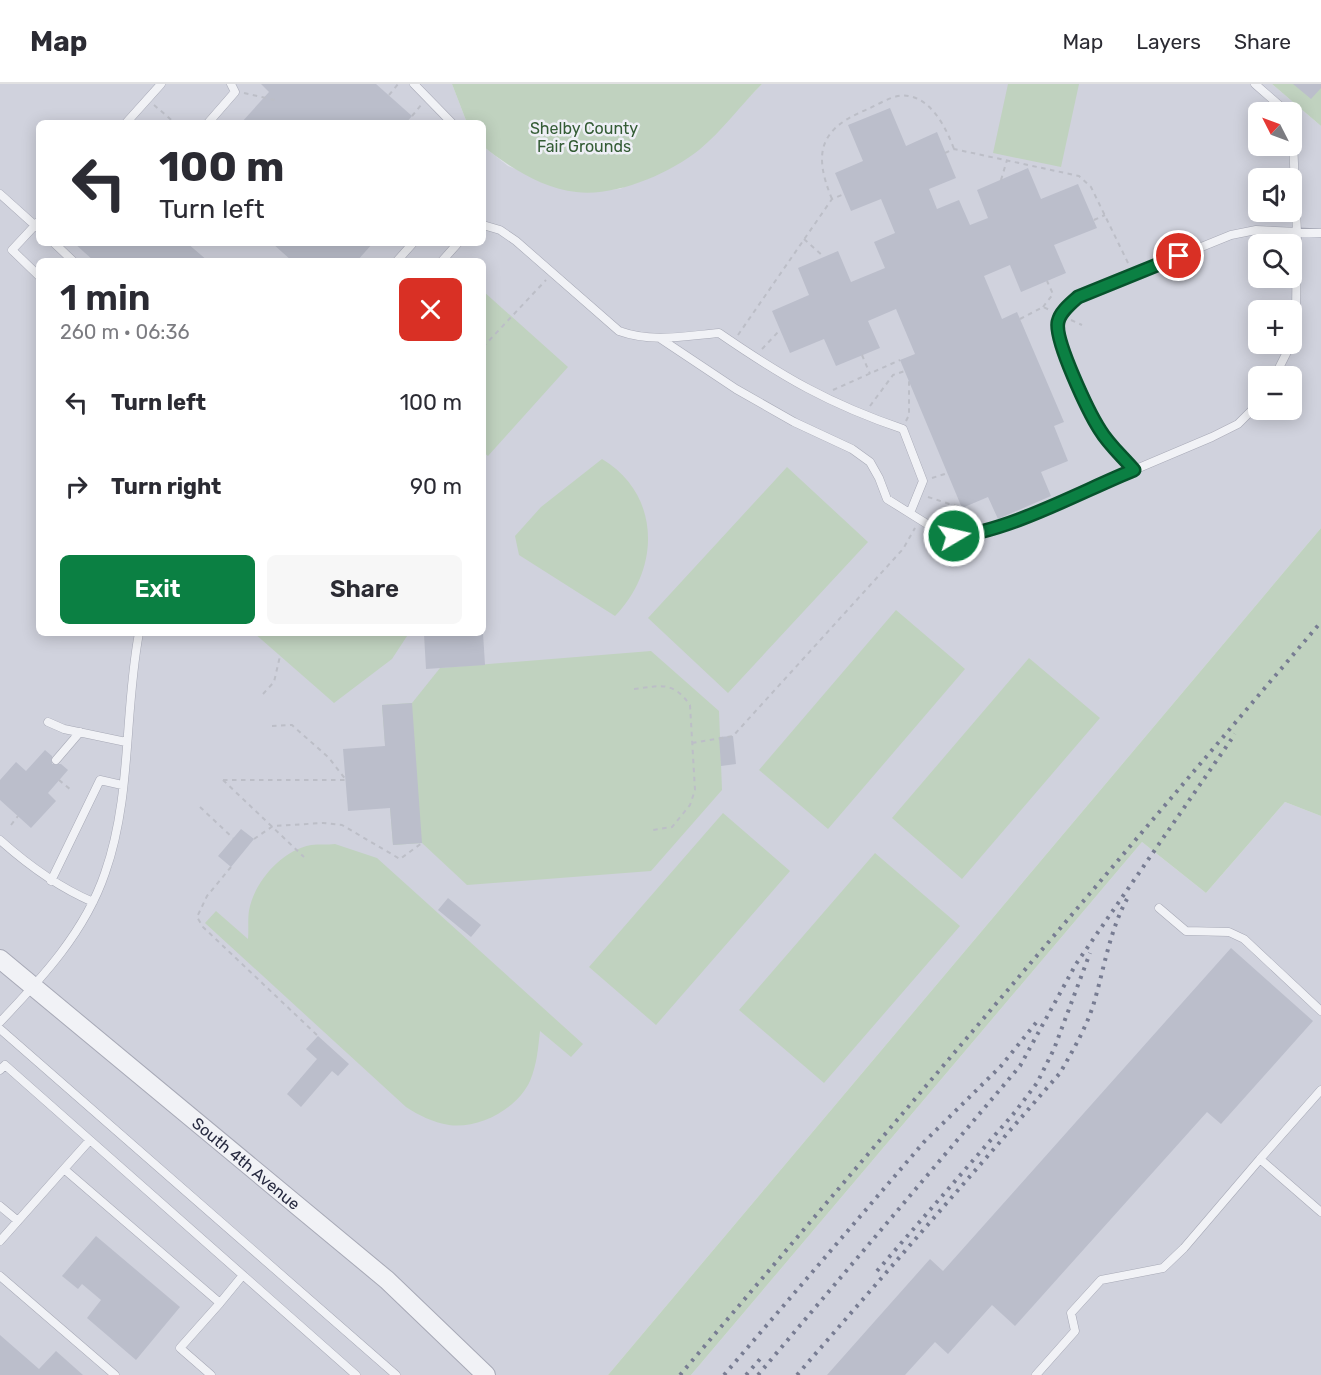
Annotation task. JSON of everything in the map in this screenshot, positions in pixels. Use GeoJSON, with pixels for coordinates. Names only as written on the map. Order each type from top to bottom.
{"type":"FeatureCollection","features":[{"type":"Feature","properties":{"kind":"street","name":"South 4th Avenue"},"geometry":{"type":"LineString","coordinates":[[0,959],[387,1280],[486,1375]]}},
{"type":"Feature","properties":{"kind":"lane"},"geometry":{"type":"LineString","coordinates":[[129,120],[161,84]]}},
{"type":"Feature","properties":{"kind":"lane"},"geometry":{"type":"LineString","coordinates":[[414,84],[449,120]]}},
{"type":"Feature","properties":{"kind":"lane"},"geometry":{"type":"LineString","coordinates":[[1256,84],[1276,102]]}},
{"type":"Feature","properties":{"kind":"lane"},"geometry":{"type":"LineString","coordinates":[[210,120],[233,88]]}},
{"type":"Feature","properties":{"kind":"lane"},"geometry":{"type":"LineString","coordinates":[[1294,156],[1297,233],[1296,300]]}},
{"type":"Feature","properties":{"kind":"lane"},"geometry":{"type":"LineString","coordinates":[[0,194],[36,223]]}},
{"type":"Feature","properties":{"kind":"lane"},"geometry":{"type":"LineString","coordinates":[[486,226],[500,230],[619,331],[634,336],[661,339],[719,333],[756,359],[819,397],[903,429],[923,481],[920,494],[910,513]]}},
{"type":"Feature","properties":{"kind":"lane"},"geometry":{"type":"LineString","coordinates":[[36,227],[12,250],[36,273]]}},
{"type":"Feature","properties":{"kind":"lane"},"geometry":{"type":"LineString","coordinates":[[1134,470],[1101,431],[1057,335],[1058,320],[1065,308],[1078,297],[1231,235],[1256,230],[1321,233]]}},
{"type":"Feature","properties":{"kind":"lane"},"geometry":{"type":"LineString","coordinates":[[57,246],[70,258]]}},
{"type":"Feature","properties":{"kind":"lane"},"geometry":{"type":"LineString","coordinates":[[400,258],[410,246]]}},
{"type":"Feature","properties":{"kind":"lane"},"geometry":{"type":"LineString","coordinates":[[445,258],[455,246]]}},
{"type":"Feature","properties":{"kind":"lane"},"geometry":{"type":"LineString","coordinates":[[661,339],[736,389],[794,422],[852,449],[870,462],[886,499],[954,536],[969,535],[999,527],[1238,424],[1248,414]]}},
{"type":"Feature","properties":{"kind":"lane"},"geometry":{"type":"LineString","coordinates":[[0,1022],[34,986],[76,933],[106,873],[122,784],[139,636]]}},
{"type":"Feature","properties":{"kind":"lane"},"geometry":{"type":"LineString","coordinates":[[48,722],[126,742]]}},
{"type":"Feature","properties":{"kind":"lane"},"geometry":{"type":"LineString","coordinates":[[56,759],[80,732]]}},
{"type":"Feature","properties":{"kind":"lane"},"geometry":{"type":"LineString","coordinates":[[51,880],[100,780],[122,784]]}},
{"type":"Feature","properties":{"kind":"lane"},"geometry":{"type":"LineString","coordinates":[[0,840],[51,880],[93,902]]}},
{"type":"Feature","properties":{"kind":"lane"},"geometry":{"type":"LineString","coordinates":[[1159,908],[1186,931],[1229,932],[1244,939],[1321,1011]]}},
{"type":"Feature","properties":{"kind":"lane"},"geometry":{"type":"LineString","coordinates":[[0,1029],[396,1375]]}},
{"type":"Feature","properties":{"kind":"lane"},"geometry":{"type":"LineString","coordinates":[[0,1070],[5,1065],[356,1375]]}},
{"type":"Feature","properties":{"kind":"lane"},"geometry":{"type":"LineString","coordinates":[[1036,1375],[1075,1331],[1071,1313],[1101,1280],[1163,1268],[1184,1248],[1321,1090]]}},
{"type":"Feature","properties":{"kind":"lane"},"geometry":{"type":"LineString","coordinates":[[0,1241],[90,1140]]}},
{"type":"Feature","properties":{"kind":"lane"},"geometry":{"type":"LineString","coordinates":[[1260,1159],[1321,1212]]}},
{"type":"Feature","properties":{"kind":"lane"},"geometry":{"type":"LineString","coordinates":[[64,1169],[220,1303]]}},
{"type":"Feature","properties":{"kind":"lane"},"geometry":{"type":"LineString","coordinates":[[0,1206],[18,1221]]}},
{"type":"Feature","properties":{"kind":"lane"},"geometry":{"type":"LineString","coordinates":[[211,1375],[180,1348],[243,1275]]}},
{"type":"Feature","properties":{"kind":"lane"},"geometry":{"type":"LineString","coordinates":[[0,1276],[115,1375]]}},
{"type":"Feature","properties":{"kind":"lane"},"geometry":{"type":"LineString","coordinates":[[99,1375],[105,1367]]}},
{"type":"Feature","properties":{"kind":"path"},"geometry":{"type":"LineString","coordinates":[[389,96],[398,84]]}},
{"type":"Feature","properties":{"kind":"path"},"geometry":{"type":"LineString","coordinates":[[233,88],[279,100]]}},
{"type":"Feature","properties":{"kind":"path"},"geometry":{"type":"LineString","coordinates":[[832,199],[824,178],[822,163],[825,143],[833,129],[844,118],[899,96],[917,99],[945,125],[954,149]]}},
{"type":"Feature","properties":{"kind":"path"},"geometry":{"type":"LineString","coordinates":[[412,116],[428,97]]}},
{"type":"Feature","properties":{"kind":"path"},"geometry":{"type":"LineString","coordinates":[[147,99],[172,120]]}},
{"type":"Feature","properties":{"kind":"path"},"geometry":{"type":"LineString","coordinates":[[945,153],[954,149],[1079,176],[1091,187],[1134,275]]}},
{"type":"Feature","properties":{"kind":"path"},"geometry":{"type":"LineString","coordinates":[[1001,180],[1007,160]]}},
{"type":"Feature","properties":{"kind":"path"},"geometry":{"type":"LineString","coordinates":[[732,342],[832,199],[844,194]]}},
{"type":"Feature","properties":{"kind":"path"},"geometry":{"type":"LineString","coordinates":[[1094,220],[1105,215]]}},
{"type":"Feature","properties":{"kind":"path"},"geometry":{"type":"LineString","coordinates":[[804,240],[824,257]]}},
{"type":"Feature","properties":{"kind":"path"},"geometry":{"type":"LineString","coordinates":[[486,344],[552,274]]}},
{"type":"Feature","properties":{"kind":"path"},"geometry":{"type":"LineString","coordinates":[[1043,307],[1053,294],[1047,281]]}},
{"type":"Feature","properties":{"kind":"path"},"geometry":{"type":"LineString","coordinates":[[756,359],[766,343],[780,330]]}},
{"type":"Feature","properties":{"kind":"path"},"geometry":{"type":"LineString","coordinates":[[862,355],[870,374]]}},
{"type":"Feature","properties":{"kind":"path"},"geometry":{"type":"LineString","coordinates":[[819,397],[900,360]]}},
{"type":"Feature","properties":{"kind":"path"},"geometry":{"type":"LineString","coordinates":[[863,415],[893,375],[905,371]]}},
{"type":"Feature","properties":{"kind":"path"},"geometry":{"type":"LineString","coordinates":[[903,429],[909,415],[909,381]]}},
{"type":"Feature","properties":{"kind":"path"},"geometry":{"type":"LineString","coordinates":[[923,481],[948,473]]}},
{"type":"Feature","properties":{"kind":"path"},"geometry":{"type":"LineString","coordinates":[[920,494],[962,508]]}},
{"type":"Feature","properties":{"kind":"path"},"geometry":{"type":"LineString","coordinates":[[692,743],[733,736],[903,549],[920,519]]}},
{"type":"Feature","properties":{"kind":"path"},"geometry":{"type":"LineString","coordinates":[[263,693],[274,682],[280,656]]}},
{"type":"Feature","properties":{"kind":"path"},"geometry":{"type":"LineString","coordinates":[[634,688],[668,685],[682,694],[690,705],[695,790],[690,805],[672,827],[653,830]]}},
{"type":"Feature","properties":{"kind":"path"},"geometry":{"type":"LineString","coordinates":[[272,726],[292,725],[329,758],[346,780],[223,780],[304,857]]}},
{"type":"Feature","properties":{"kind":"path"},"geometry":{"type":"LineString","coordinates":[[59,780],[71,790]]}},
{"type":"Feature","properties":{"kind":"path"},"geometry":{"type":"LineString","coordinates":[[200,807],[233,838]]}},
{"type":"Feature","properties":{"kind":"path"},"geometry":{"type":"LineString","coordinates":[[11,825],[18,816]]}},
{"type":"Feature","properties":{"kind":"path"},"geometry":{"type":"LineString","coordinates":[[254,839],[273,826],[323,823],[342,825],[400,859],[422,843]]}},
{"type":"Feature","properties":{"kind":"path"},"geometry":{"type":"LineString","coordinates":[[231,867],[207,896],[197,917],[203,927],[318,1036]]}},
{"type":"Feature","properties":{"kind":"shaded area"},"geometry":{"type":"Polygon","coordinates":[[[0,84],[452,84],[466,120],[36,120],[36,246],[486,246],[486,148],[508,166],[576,192],[620,189],[698,150],[762,84],[1272,84],[1293,102],[1248,102],[1248,156],[1302,156],[1302,110],[1321,126],[1321,528],[608,1375],[0,1375],[0,84]]]}},
{"type":"Feature","properties":{"kind":"shaded area"},"geometry":{"type":"Polygon","coordinates":[[[1285,802],[1321,816],[1321,1375],[691,1375],[1142,842],[1206,893],[1285,802]]]}},
{"type":"Feature","properties":{"kind":"green space","name":"Shelby County Fair Grounds"},"geometry":{"type":"Polygon","coordinates":[[[452,84],[762,84],[716,135],[687,159],[641,182],[591,193],[551,186],[515,169],[486,148],[486,120],[466,120],[452,84]]]}},
{"type":"Feature","properties":{"kind":"green space"},"geometry":{"type":"Polygon","coordinates":[[[1008,84],[1079,84],[1061,167],[993,153],[1008,84]]]}},
{"type":"Feature","properties":{"kind":"green space"},"geometry":{"type":"Polygon","coordinates":[[[1272,84],[1321,84],[1321,126],[1302,110],[1302,102],[1293,102],[1272,84]]]}},
{"type":"Feature","properties":{"kind":"green space"},"geometry":{"type":"Polygon","coordinates":[[[486,294],[568,367],[488,456],[486,454],[486,294]]]}},
{"type":"Feature","properties":{"kind":"green space"},"geometry":{"type":"Polygon","coordinates":[[[602,459],[621,474],[635,492],[644,512],[648,533],[647,555],[641,577],[630,597],[615,616],[519,555],[515,536],[541,507],[602,459]]]}},
{"type":"Feature","properties":{"kind":"green space"},"geometry":{"type":"Polygon","coordinates":[[[787,467],[868,542],[728,693],[648,618],[787,467]]]}},
{"type":"Feature","properties":{"kind":"green space"},"geometry":{"type":"Polygon","coordinates":[[[1321,528],[1321,816],[1285,802],[1206,893],[1142,842],[691,1375],[608,1375],[1321,528]]]}},
{"type":"Feature","properties":{"kind":"green space"},"geometry":{"type":"Polygon","coordinates":[[[896,610],[965,669],[828,829],[759,770],[896,610]]]}},
{"type":"Feature","properties":{"kind":"green space"},"geometry":{"type":"Polygon","coordinates":[[[257,636],[407,636],[392,659],[334,703],[257,636]]]}},
{"type":"Feature","properties":{"kind":"green space"},"geometry":{"type":"Polygon","coordinates":[[[651,651],[719,711],[722,790],[651,871],[467,885],[422,843],[393,845],[382,705],[412,703],[440,668],[651,651]]]}},
{"type":"Feature","properties":{"kind":"green space"},"geometry":{"type":"Polygon","coordinates":[[[1029,658],[1100,718],[962,879],[892,818],[1029,658]]]}},
{"type":"Feature","properties":{"kind":"green space"},"geometry":{"type":"Polygon","coordinates":[[[723,813],[790,871],[656,1025],[589,967],[723,813]]]}},
{"type":"Feature","properties":{"kind":"green space"},"geometry":{"type":"Polygon","coordinates":[[[335,844],[377,858],[583,1044],[571,1057],[540,1031],[534,1069],[524,1091],[507,1108],[484,1120],[472,1124],[449,1125],[426,1118],[406,1107],[205,923],[216,911],[248,939],[249,914],[253,896],[273,867],[281,859],[301,848],[311,845],[335,844]]]}},
{"type":"Feature","properties":{"kind":"green space"},"geometry":{"type":"Polygon","coordinates":[[[875,853],[960,926],[824,1083],[739,1010],[875,853]]]}},
{"type":"Feature","properties":{"kind":"building"},"geometry":{"type":"Polygon","coordinates":[[[261,84],[376,84],[412,116],[409,120],[244,120],[269,92],[261,84]]]}},
{"type":"Feature","properties":{"kind":"building"},"geometry":{"type":"Polygon","coordinates":[[[1293,84],[1321,84],[1321,88],[1311,99],[1293,84]]]}},
{"type":"Feature","properties":{"kind":"building"},"geometry":{"type":"Polygon","coordinates":[[[890,108],[906,146],[937,132],[956,178],[929,189],[937,209],[959,200],[970,225],[988,218],[977,190],[1028,168],[1041,199],[1078,184],[1097,228],[1054,245],[1066,273],[1021,292],[1010,265],[984,276],[1002,319],[1017,312],[1064,422],[1054,426],[1068,461],[1041,472],[1051,496],[998,519],[988,497],[962,508],[900,360],[915,354],[896,309],[868,321],[880,348],[836,366],[824,339],[790,353],[772,311],[809,295],[798,268],[838,251],[851,282],[885,268],[874,242],[895,233],[881,199],[851,211],[835,173],[863,161],[848,125],[890,108]]]}},
{"type":"Feature","properties":{"kind":"building"},"geometry":{"type":"Polygon","coordinates":[[[77,246],[190,246],[204,258],[91,258],[77,246]]]}},
{"type":"Feature","properties":{"kind":"building"},"geometry":{"type":"Polygon","coordinates":[[[275,246],[370,246],[360,258],[289,258],[275,246]]]}},
{"type":"Feature","properties":{"kind":"building"},"geometry":{"type":"Polygon","coordinates":[[[424,636],[483,636],[485,665],[426,669],[424,636]]]}},
{"type":"Feature","properties":{"kind":"building"},"geometry":{"type":"Polygon","coordinates":[[[412,703],[422,843],[393,845],[390,808],[348,811],[343,749],[385,746],[382,705],[412,703]]]}},
{"type":"Feature","properties":{"kind":"building"},"geometry":{"type":"Polygon","coordinates":[[[733,736],[736,764],[721,766],[719,737],[733,736]]]}},
{"type":"Feature","properties":{"kind":"building"},"geometry":{"type":"Polygon","coordinates":[[[45,750],[52,756],[52,764],[61,764],[68,770],[48,793],[56,801],[31,828],[0,800],[0,780],[16,762],[26,771],[45,750]]]}},
{"type":"Feature","properties":{"kind":"building"},"geometry":{"type":"Polygon","coordinates":[[[241,829],[254,839],[231,867],[218,856],[241,829]]]}},
{"type":"Feature","properties":{"kind":"building"},"geometry":{"type":"Polygon","coordinates":[[[448,898],[481,925],[471,937],[438,910],[448,898]]]}},
{"type":"Feature","properties":{"kind":"building"},"geometry":{"type":"Polygon","coordinates":[[[1231,948],[1313,1021],[1221,1124],[1207,1112],[1015,1326],[992,1305],[948,1354],[935,1342],[905,1375],[827,1375],[930,1259],[943,1271],[1231,948]]]}},
{"type":"Feature","properties":{"kind":"building"},"geometry":{"type":"Polygon","coordinates":[[[318,1036],[349,1064],[338,1076],[332,1071],[301,1107],[287,1094],[317,1059],[306,1049],[318,1036]]]}},
{"type":"Feature","properties":{"kind":"building"},"geometry":{"type":"Polygon","coordinates":[[[96,1236],[180,1307],[136,1360],[87,1318],[101,1300],[82,1284],[78,1289],[62,1276],[96,1236]]]}},
{"type":"Feature","properties":{"kind":"building"},"geometry":{"type":"Polygon","coordinates":[[[0,1335],[39,1369],[56,1351],[83,1375],[0,1375],[0,1335]]]}},
{"type":"Feature","properties":{"kind":"railway"},"geometry":{"type":"LineString","coordinates":[[680,1375],[1321,622]]}},
{"type":"Feature","properties":{"kind":"railway"},"geometry":{"type":"LineString","coordinates":[[758,1375],[1020,1066],[1076,964],[1235,734]]}},
{"type":"Feature","properties":{"kind":"railway"},"geometry":{"type":"LineString","coordinates":[[797,1375],[1060,1073],[1090,1015],[1111,938],[1127,899]]}},
{"type":"Feature","properties":{"kind":"railway"},"geometry":{"type":"LineString","coordinates":[[877,1271],[1015,1112],[1037,1083],[1054,1049],[1090,953]]}},
{"type":"Feature","properties":{"kind":"railway"},"geometry":{"type":"LineString","coordinates":[[724,1375],[924,1142],[1001,1066],[1039,1019]]}},
{"type":"Feature","properties":{"kind":"railway"},"geometry":{"type":"LineString","coordinates":[[746,1375],[760,1359]]}},
{"type":"Feature","properties":{"kind":"route"},"geometry":{"type":"LineString","coordinates":[[954,536],[969,535],[999,527],[1134,470],[1101,431],[1091,414],[1057,335],[1058,320],[1065,308],[1078,297],[1179,256]]}}]}
